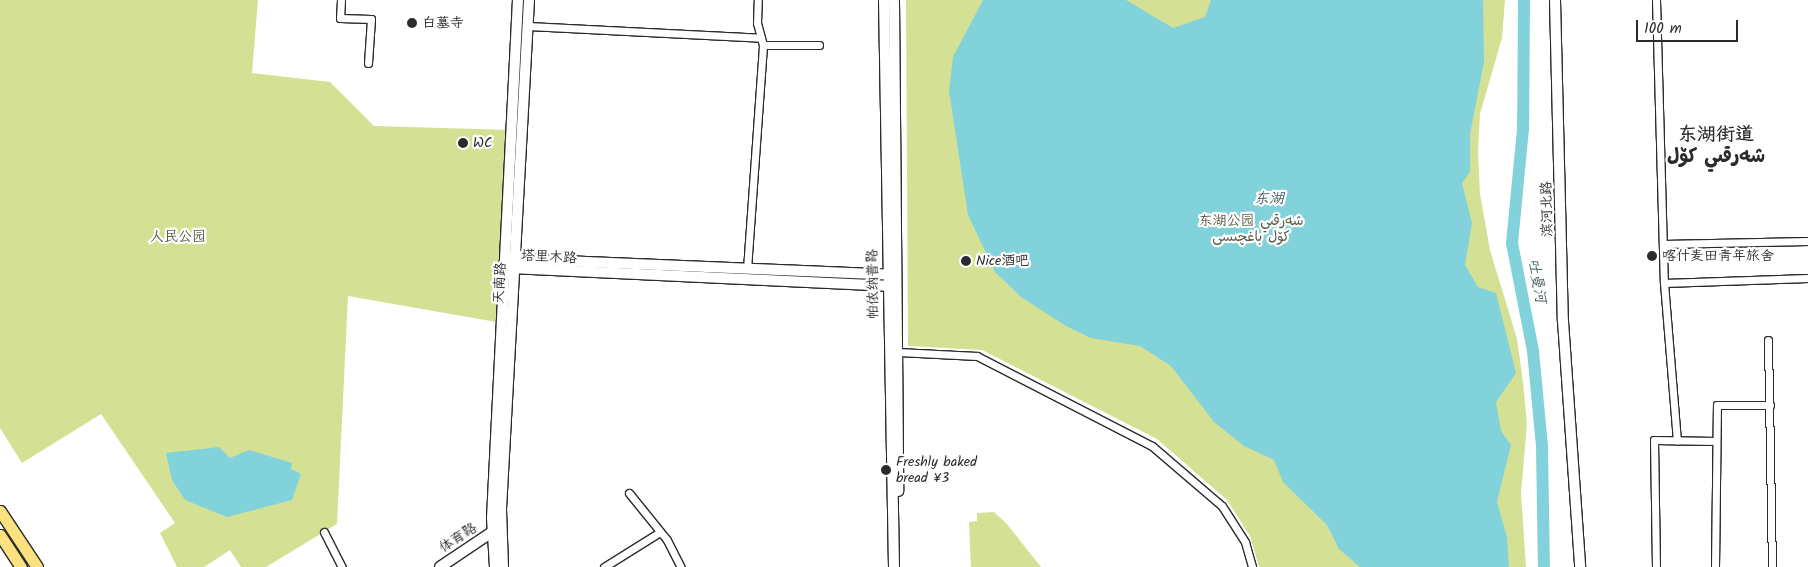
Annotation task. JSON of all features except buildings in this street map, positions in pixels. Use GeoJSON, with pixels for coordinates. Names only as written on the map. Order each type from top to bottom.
{"type":"FeatureCollection","features":[{"type":"Feature","properties":{"kind":"main road"},"geometry":{"type":"LineString","coordinates":[[0,511],[37,567]]}},
{"type":"Feature","properties":{"kind":"main road"},"geometry":{"type":"LineString","coordinates":[[0,536],[21,567]]}},
{"type":"Feature","properties":{"kind":"street"},"geometry":{"type":"LineString","coordinates":[[341,0],[340,18],[371,19],[368,63]]}},
{"type":"Feature","properties":{"kind":"street","name":"天南路"},"geometry":{"type":"LineString","coordinates":[[503,567],[501,509],[512,264],[518,0]]}},
{"type":"Feature","properties":{"kind":"street","name":"天南路"},"geometry":{"type":"LineString","coordinates":[[494,567],[492,532],[529,0]]}},
{"type":"Feature","properties":{"kind":"street"},"geometry":{"type":"LineString","coordinates":[[747,269],[762,41],[758,0]]}},
{"type":"Feature","properties":{"kind":"street","name":"帕依纳普路"},"geometry":{"type":"LineString","coordinates":[[884,0],[892,275]]}},
{"type":"Feature","properties":{"kind":"street","name":"帕依纳普路"},"geometry":{"type":"LineString","coordinates":[[894,0],[892,275],[894,567]]}},
{"type":"Feature","properties":{"kind":"street","name":"滨河北路"},"geometry":{"type":"LineString","coordinates":[[1555,0],[1563,321],[1580,567]]}},
{"type":"Feature","properties":{"kind":"street"},"geometry":{"type":"LineString","coordinates":[[1656,0],[1662,244],[1676,440]]}},
{"type":"Feature","properties":{"kind":"street"},"geometry":{"type":"LineString","coordinates":[[528,26],[819,44]]}},
{"type":"Feature","properties":{"kind":"street"},"geometry":{"type":"LineString","coordinates":[[1662,244],[1808,242]]}},
{"type":"Feature","properties":{"kind":"street","name":"塔里木路"},"geometry":{"type":"LineString","coordinates":[[512,264],[747,269],[892,275]]}},
{"type":"Feature","properties":{"kind":"street","name":"塔里木路"},"geometry":{"type":"LineString","coordinates":[[512,264],[892,286]]}},
{"type":"Feature","properties":{"kind":"street"},"geometry":{"type":"LineString","coordinates":[[1664,283],[1808,278]]}},
{"type":"Feature","properties":{"kind":"street","name":"帕依纳普路"},"geometry":{"type":"LineString","coordinates":[[892,286],[898,352],[899,567]]}},
{"type":"Feature","properties":{"kind":"street"},"geometry":{"type":"LineString","coordinates":[[1768,340],[1772,567]]}},
{"type":"Feature","properties":{"kind":"street"},"geometry":{"type":"LineString","coordinates":[[898,352],[977,356],[1152,446],[1222,506],[1245,542],[1252,567]]}},
{"type":"Feature","properties":{"kind":"street"},"geometry":{"type":"LineString","coordinates":[[1715,567],[1717,405],[1770,405]]}},
{"type":"Feature","properties":{"kind":"street"},"geometry":{"type":"LineString","coordinates":[[1656,567],[1654,440],[1716,441]]}},
{"type":"Feature","properties":{"kind":"street"},"geometry":{"type":"LineString","coordinates":[[629,493],[660,532],[681,567]]}},
{"type":"Feature","properties":{"kind":"street"},"geometry":{"type":"LineString","coordinates":[[324,532],[342,567]]}},
{"type":"Feature","properties":{"kind":"street","name":"体育路"},"geometry":{"type":"LineString","coordinates":[[440,567],[492,532]]}},
{"type":"Feature","properties":{"kind":"street"},"geometry":{"type":"LineString","coordinates":[[604,567],[660,532]]}},
{"type":"Feature","properties":{"kind":"green space","name":"人民公园"},"geometry":{"type":"Polygon","coordinates":[[[0,0],[258,0],[252,73],[330,82],[374,126],[512,130],[502,323],[348,296],[337,524],[266,567],[241,567],[230,550],[204,567],[177,567],[160,533],[175,523],[101,414],[22,463],[0,428],[0,0]]]}},
{"type":"Feature","properties":{"kind":"green space","name":"东湖"},"geometry":{"type":"Polygon","coordinates":[[[906,0],[1505,0],[1502,38],[1480,114],[1478,152],[1480,194],[1490,250],[1517,339],[1523,382],[1527,424],[1521,493],[1526,567],[1259,567],[1250,536],[1227,500],[1157,439],[982,350],[908,346],[906,0]]]}},
{"type":"Feature","properties":{"kind":"green space"},"geometry":{"type":"Polygon","coordinates":[[[994,512],[1006,523],[1041,567],[971,567],[969,522],[977,521],[977,513],[994,512]]]}},
{"type":"Feature","properties":{"kind":"water","name":"东湖"},"geometry":{"type":"Polygon","coordinates":[[[983,0],[1126,0],[1173,28],[1205,17],[1211,0],[1483,0],[1484,62],[1470,134],[1470,172],[1462,183],[1472,223],[1465,265],[1478,287],[1496,293],[1516,373],[1496,402],[1501,431],[1511,445],[1497,502],[1507,537],[1509,567],[1360,567],[1339,549],[1327,525],[1283,482],[1274,460],[1244,446],[1214,422],[1171,366],[1140,346],[1091,338],[1066,326],[1021,297],[995,272],[968,215],[949,91],[953,57],[983,0]]]}},
{"type":"Feature","properties":{"kind":"water"},"geometry":{"type":"Polygon","coordinates":[[[219,447],[230,458],[249,450],[292,463],[291,469],[301,474],[292,500],[227,517],[185,500],[172,480],[166,453],[219,447]]]}},
{"type":"Feature","properties":{"kind":"waterway","name":"吐曼河"},"geometry":{"type":"LineString","coordinates":[[1524,0],[1523,129],[1512,243],[1533,351],[1542,446],[1544,567]]}},
{"type":"Feature","properties":{"kind":"place","name":"白墓寺"},"geometry":{"type":"Point","coordinates":[412,23]}},
{"type":"Feature","properties":{"kind":"place","name":"WC"},"geometry":{"type":"Point","coordinates":[463,143]}},
{"type":"Feature","properties":{"kind":"place","name":"喀什麦田青年旅舍"},"geometry":{"type":"Point","coordinates":[1652,256]}},
{"type":"Feature","properties":{"kind":"place","name":"Nice酒吧"},"geometry":{"type":"Point","coordinates":[966,261]}},
{"type":"Feature","properties":{"kind":"place","name":"Freshly baked bread ¥3"},"geometry":{"type":"Point","coordinates":[886,470]}},
{"type":"Feature","properties":{"kind":"district","name":"东湖街道 شەرقىي كۆل"},"geometry":{"type":"Point","coordinates":[1716,147]}},
{"type":"Feature","properties":{"kind":"park label","name":"东湖公园 شەرقىي كۆل باغچىسى"},"geometry":{"type":"Point","coordinates":[1251,230]}}]}
